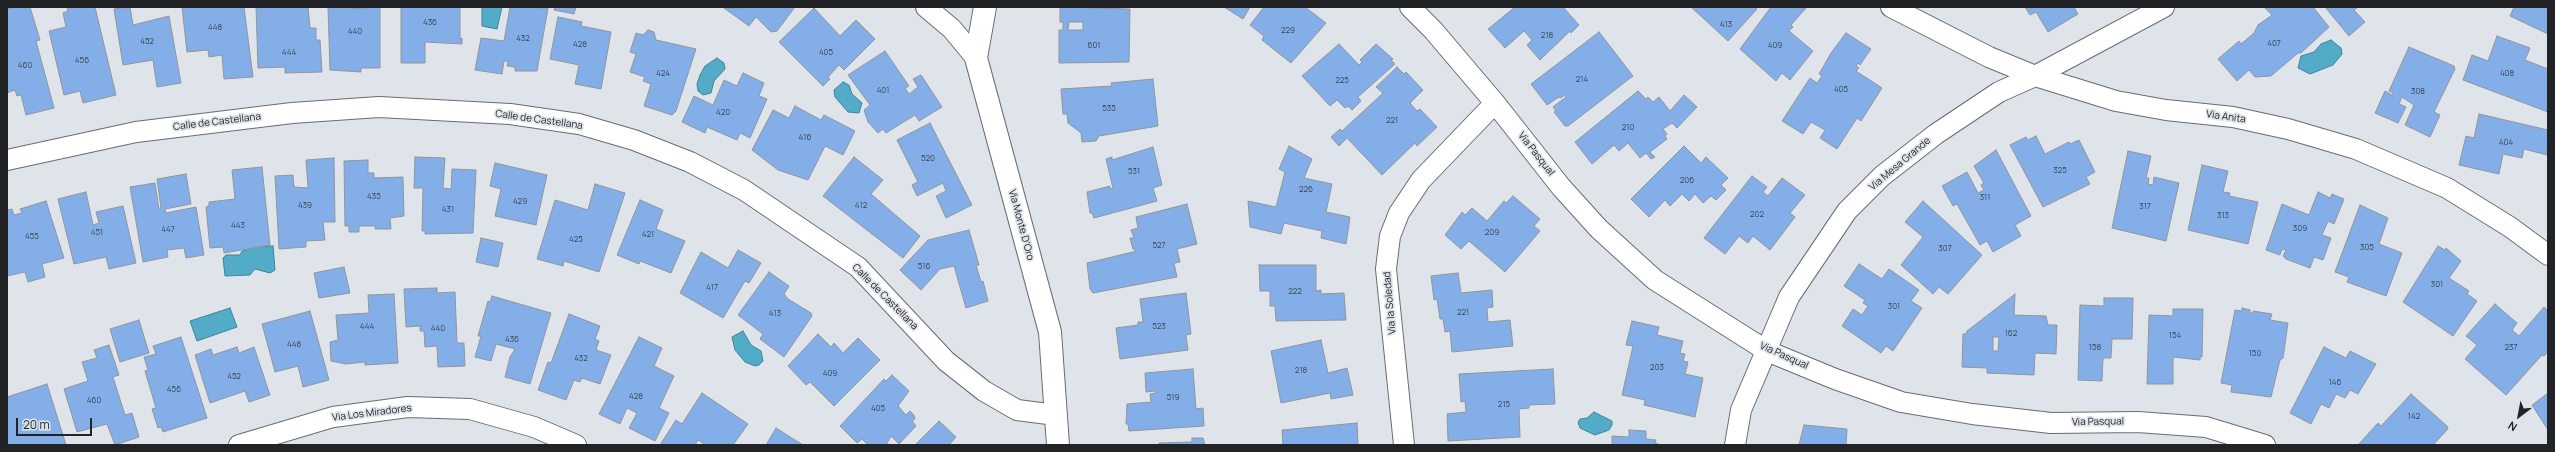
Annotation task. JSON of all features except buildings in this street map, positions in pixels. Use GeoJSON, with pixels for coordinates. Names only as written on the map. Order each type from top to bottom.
{"type":"FeatureCollection","features":[{"type":"Feature","properties":{"kind":"street"},"geometry":{"type":"LineString","coordinates":[[926,7],[952,29],[976,58]]}},
{"type":"Feature","properties":{"kind":"street","name":"Via Monte D'Oro"},"geometry":{"type":"LineString","coordinates":[[985,7],[976,58],[1050,332],[1058,445]]}},
{"type":"Feature","properties":{"kind":"street","name":"Via Pasqual"},"geometry":{"type":"LineString","coordinates":[[1410,7],[1433,30],[1495,103],[1561,187],[1599,229],[1655,280],[1767,351],[1835,379],[1901,402],[1972,414],[2051,423],[2138,422],[2206,427],[2265,445]]}},
{"type":"Feature","properties":{"kind":"street","name":"Via Anita"},"geometry":{"type":"LineString","coordinates":[[1892,7],[1989,57],[2035,76],[2116,101],[2166,110],[2233,117],[2288,129],[2356,149],[2447,188],[2510,227],[2548,255]]}},
{"type":"Feature","properties":{"kind":"street","name":"Via Mesa Grande"},"geometry":{"type":"LineString","coordinates":[[1735,445],[1741,410],[1789,296],[1847,211],[1882,176],[1936,134],[1999,92],[2035,76],[2164,7]]}},
{"type":"Feature","properties":{"kind":"street","name":"Via la Soledad"},"geometry":{"type":"LineString","coordinates":[[1404,445],[1386,270],[1390,236],[1399,213],[1421,180],[1495,103]]}},
{"type":"Feature","properties":{"kind":"street","name":"Calle de Castellana"},"geometry":{"type":"LineString","coordinates":[[7,160],[136,132],[292,113],[379,107],[441,109],[510,114],[579,124],[634,140],[690,162],[744,190],[858,267],[946,360],[984,391],[1016,410],[1056,415]]}},
{"type":"Feature","properties":{"kind":"street","name":"Via Los Miradores"},"geometry":{"type":"LineString","coordinates":[[239,445],[333,417],[408,407],[470,410],[534,427],[576,445]]}},
{"type":"Feature","properties":{"kind":"water"},"geometry":{"type":"Polygon","coordinates":[[[482,7],[502,7],[497,29],[482,26],[482,7]]]}},
{"type":"Feature","properties":{"kind":"water"},"geometry":{"type":"Polygon","coordinates":[[[2331,40],[2341,48],[2342,54],[2333,65],[2310,74],[2298,68],[2301,56],[2314,52],[2321,44],[2331,40]]]}},
{"type":"Feature","properties":{"kind":"water"},"geometry":{"type":"Polygon","coordinates":[[[717,58],[724,63],[725,69],[714,81],[711,93],[703,95],[698,91],[697,84],[700,75],[705,66],[717,58]]]}},
{"type":"Feature","properties":{"kind":"water"},"geometry":{"type":"Polygon","coordinates":[[[843,82],[849,85],[852,94],[862,103],[859,113],[848,112],[835,97],[834,90],[843,82]]]}},
{"type":"Feature","properties":{"kind":"water"},"geometry":{"type":"Polygon","coordinates":[[[273,246],[275,270],[270,273],[255,269],[250,275],[225,276],[223,258],[226,255],[240,255],[242,251],[248,250],[248,247],[273,246]]]}},
{"type":"Feature","properties":{"kind":"water"},"geometry":{"type":"Polygon","coordinates":[[[230,308],[237,327],[197,341],[190,321],[230,308]]]}},
{"type":"Feature","properties":{"kind":"water"},"geometry":{"type":"Polygon","coordinates":[[[743,331],[751,345],[761,351],[763,361],[759,365],[755,366],[745,362],[735,350],[732,337],[743,331]]]}},
{"type":"Feature","properties":{"kind":"water"},"geometry":{"type":"Polygon","coordinates":[[[1594,412],[1612,421],[1612,425],[1609,430],[1595,435],[1580,428],[1578,422],[1580,419],[1587,418],[1594,412]]]}}]}
